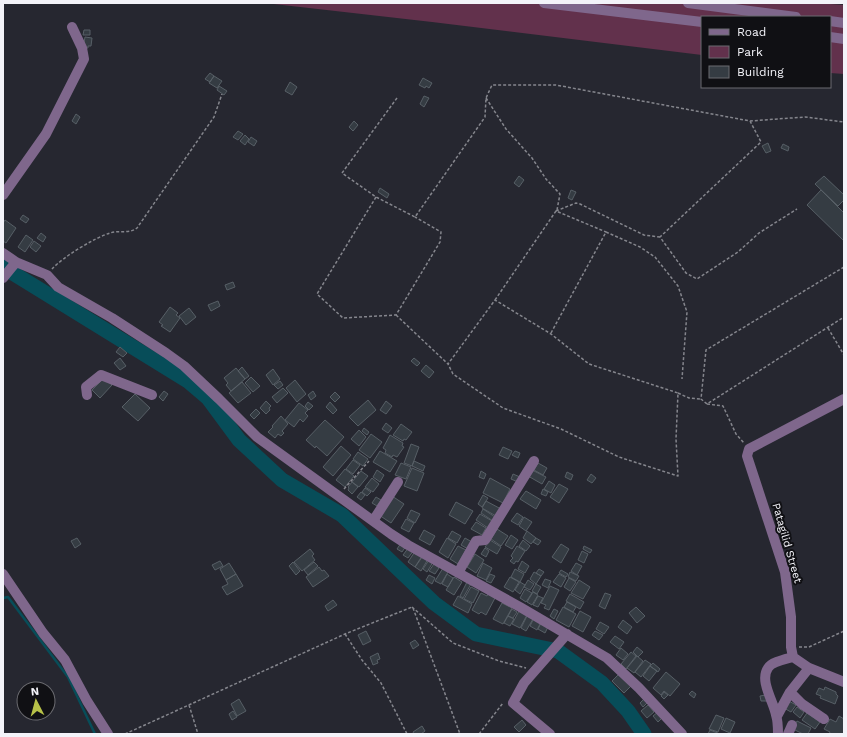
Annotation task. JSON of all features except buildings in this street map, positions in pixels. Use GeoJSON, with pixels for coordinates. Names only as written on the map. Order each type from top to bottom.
{"type":"FeatureCollection","features":[{"type":"Feature","properties":{"kind":"street"},"geometry":{"type":"LineString","coordinates":[[544,3],[701,22]]}},
{"type":"Feature","properties":{"kind":"street"},"geometry":{"type":"LineString","coordinates":[[688,3],[788,16]]}},
{"type":"Feature","properties":{"kind":"street"},"geometry":{"type":"LineString","coordinates":[[831,21],[844,23]]}},
{"type":"Feature","properties":{"kind":"street"},"geometry":{"type":"LineString","coordinates":[[3,195],[46,134],[84,59],[82,48],[72,27]]}},
{"type":"Feature","properties":{"kind":"street"},"geometry":{"type":"LineString","coordinates":[[831,37],[844,39]]}},
{"type":"Feature","properties":{"kind":"street"},"geometry":{"type":"LineString","coordinates":[[3,253],[14,265],[47,275],[58,287],[112,318],[166,353],[204,385],[257,437],[408,545],[458,572],[564,637],[607,658],[639,688],[682,734]]}},
{"type":"Feature","properties":{"kind":"street"},"geometry":{"type":"LineString","coordinates":[[3,278],[14,265]]}},
{"type":"Feature","properties":{"kind":"street"},"geometry":{"type":"LineString","coordinates":[[87,395],[86,387],[101,375],[152,395]]}},
{"type":"Feature","properties":{"kind":"street"},"geometry":{"type":"LineString","coordinates":[[749,449],[844,399]]}},
{"type":"Feature","properties":{"kind":"street","name":"Patagilid Street"},"geometry":{"type":"LineString","coordinates":[[749,449],[747,456],[785,572],[791,617],[792,652]]}},
{"type":"Feature","properties":{"kind":"street"},"geometry":{"type":"LineString","coordinates":[[458,572],[476,541],[485,540],[534,461]]}},
{"type":"Feature","properties":{"kind":"street"},"geometry":{"type":"LineString","coordinates":[[373,521],[398,482]]}},
{"type":"Feature","properties":{"kind":"street"},"geometry":{"type":"LineString","coordinates":[[3,574],[43,633],[65,660],[108,734]]}},
{"type":"Feature","properties":{"kind":"street"},"geometry":{"type":"LineString","coordinates":[[550,734],[513,703],[524,683],[564,637]]}},
{"type":"Feature","properties":{"kind":"street"},"geometry":{"type":"LineString","coordinates":[[778,734],[777,716],[765,686],[765,676],[768,668],[775,663],[783,661],[792,652],[809,668],[844,682]]}},
{"type":"Feature","properties":{"kind":"street"},"geometry":{"type":"LineString","coordinates":[[777,716],[790,692],[809,668]]}},
{"type":"Feature","properties":{"kind":"street"},"geometry":{"type":"LineString","coordinates":[[790,692],[802,704],[824,719]]}},
{"type":"Feature","properties":{"kind":"path"},"geometry":{"type":"LineString","coordinates":[[415,217],[485,117],[486,98],[492,85],[556,85],[750,121],[805,117],[844,122]]}},
{"type":"Feature","properties":{"kind":"path"},"geometry":{"type":"LineString","coordinates":[[47,275],[58,263],[104,235],[116,232],[131,232],[137,228],[214,117],[222,94]]}},
{"type":"Feature","properties":{"kind":"path"},"geometry":{"type":"LineString","coordinates":[[396,315],[440,242],[440,232],[376,197],[342,173],[397,98]]}},
{"type":"Feature","properties":{"kind":"path"},"geometry":{"type":"LineString","coordinates":[[448,364],[495,300],[556,211],[560,194],[546,179],[532,158],[506,129],[486,98]]}},
{"type":"Feature","properties":{"kind":"path"},"geometry":{"type":"LineString","coordinates":[[556,211],[576,203],[644,235],[660,236],[761,142],[750,121]]}},
{"type":"Feature","properties":{"kind":"path"},"geometry":{"type":"LineString","coordinates":[[376,197],[317,294],[343,318],[396,315],[448,364],[453,374],[503,408],[561,429],[619,456],[678,476],[676,439],[678,393]]}},
{"type":"Feature","properties":{"kind":"path"},"geometry":{"type":"LineString","coordinates":[[660,236],[686,273],[697,279],[738,252],[759,233],[797,209]]}},
{"type":"Feature","properties":{"kind":"path"},"geometry":{"type":"LineString","coordinates":[[556,211],[640,247],[655,257],[678,286],[687,312],[682,379]]}},
{"type":"Feature","properties":{"kind":"path"},"geometry":{"type":"LineString","coordinates":[[551,334],[606,232]]}},
{"type":"Feature","properties":{"kind":"path"},"geometry":{"type":"LineString","coordinates":[[700,399],[706,350],[844,267]]}},
{"type":"Feature","properties":{"kind":"path"},"geometry":{"type":"LineString","coordinates":[[495,300],[551,334],[589,364],[689,398],[700,399],[706,404],[723,406],[736,434],[749,449]]}},
{"type":"Feature","properties":{"kind":"path"},"geometry":{"type":"LineString","coordinates":[[706,404],[844,317]]}},
{"type":"Feature","properties":{"kind":"path"},"geometry":{"type":"LineString","coordinates":[[828,328],[844,355]]}},
{"type":"Feature","properties":{"kind":"path"},"geometry":{"type":"LineString","coordinates":[[339,495],[369,461]]}},
{"type":"Feature","properties":{"kind":"path"},"geometry":{"type":"LineString","coordinates":[[125,734],[345,634],[412,607]]}},
{"type":"Feature","properties":{"kind":"path"},"geometry":{"type":"LineString","coordinates":[[412,607],[453,643],[499,661],[526,668],[523,673]]}},
{"type":"Feature","properties":{"kind":"path"},"geometry":{"type":"LineString","coordinates":[[412,607],[460,734]]}},
{"type":"Feature","properties":{"kind":"path"},"geometry":{"type":"LineString","coordinates":[[792,652],[844,630]]}},
{"type":"Feature","properties":{"kind":"path"},"geometry":{"type":"LineString","coordinates":[[345,634],[362,660],[381,683],[407,734]]}},
{"type":"Feature","properties":{"kind":"path"},"geometry":{"type":"LineString","coordinates":[[480,734],[507,699]]}},
{"type":"Feature","properties":{"kind":"path"},"geometry":{"type":"LineString","coordinates":[[189,705],[198,734]]}},
{"type":"Feature","properties":{"kind":"green space"},"geometry":{"type":"Polygon","coordinates":[[[265,3],[818,3],[844,5],[844,74],[831,73],[831,16],[701,16],[701,55],[265,3]]]}},
{"type":"Feature","properties":{"kind":"waterway"},"geometry":{"type":"LineString","coordinates":[[3,267],[188,381],[208,398],[239,440],[282,480],[342,515],[434,603],[476,634],[558,651],[602,683],[628,711],[644,734]]}},
{"type":"Feature","properties":{"kind":"waterway"},"geometry":{"type":"LineString","coordinates":[[3,598],[8,597],[68,677],[95,734]]}}]}
